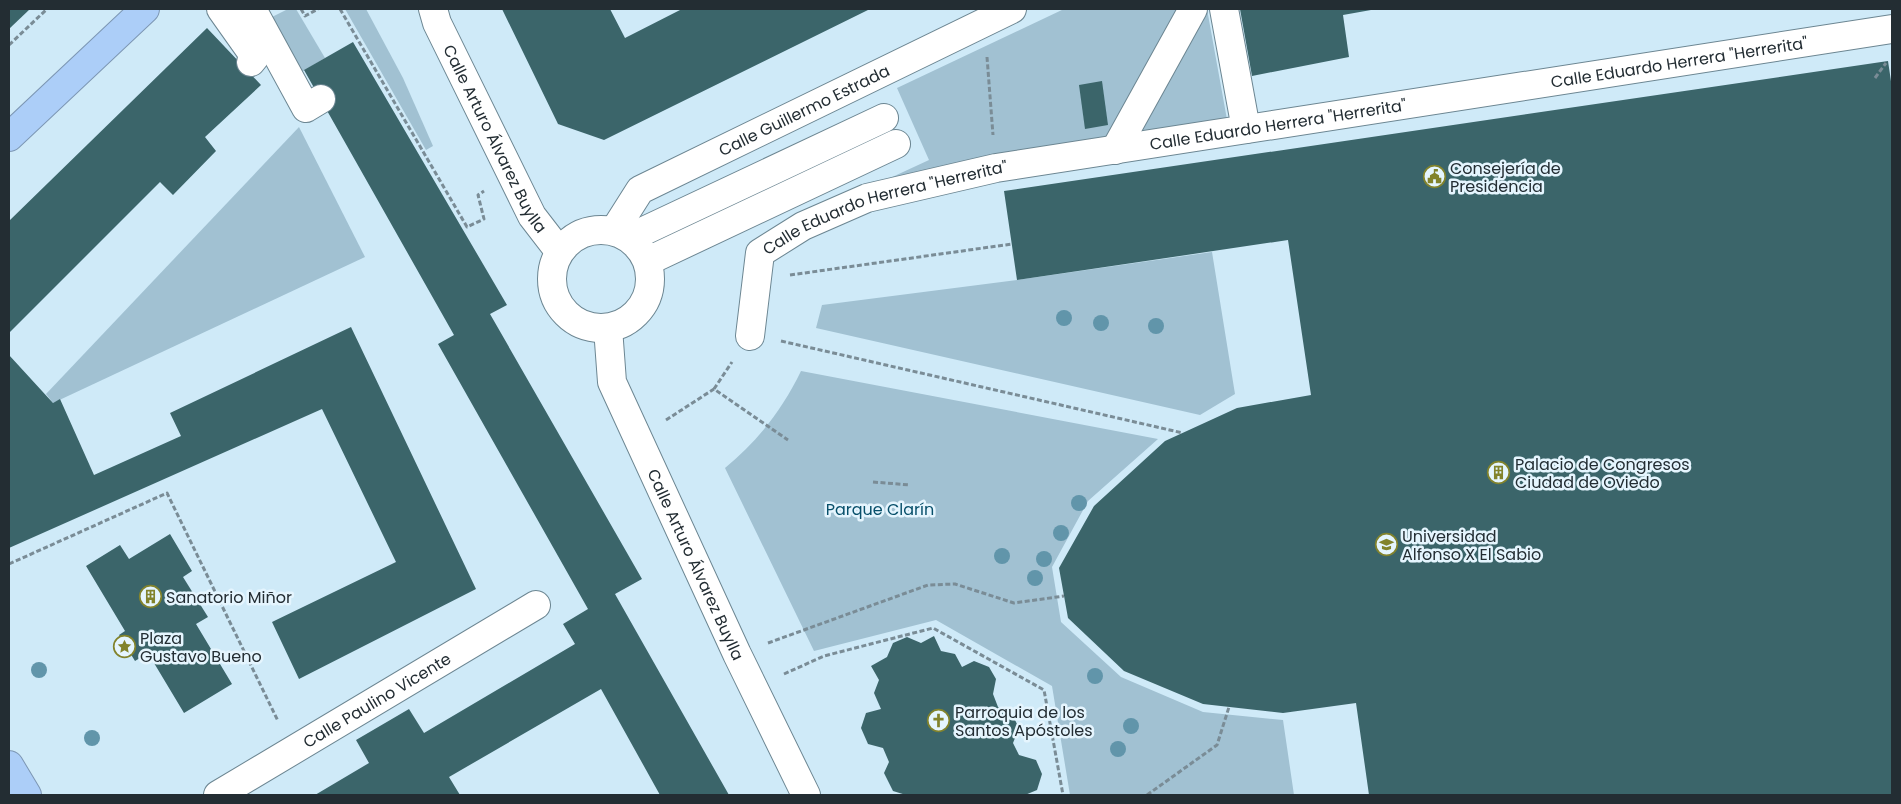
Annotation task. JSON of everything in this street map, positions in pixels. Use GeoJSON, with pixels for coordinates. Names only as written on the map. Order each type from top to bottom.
{"type":"FeatureCollection","features":[{"type":"Feature","properties":{"kind":"highway"},"geometry":{"type":"LineString","coordinates":[[9,137],[145,9]]}},
{"type":"Feature","properties":{"kind":"highway"},"geometry":{"type":"LineString","coordinates":[[9,765],[27,795]]}},
{"type":"Feature","properties":{"kind":"street"},"geometry":{"type":"LineString","coordinates":[[221,9],[255,57],[251,62]]}},
{"type":"Feature","properties":{"kind":"street"},"geometry":{"type":"LineString","coordinates":[[252,9],[306,108],[320,99]]}},
{"type":"Feature","properties":{"kind":"street","name":"Calle Guillermo Estrada"},"geometry":{"type":"LineString","coordinates":[[622,235],[640,190],[1012,9]]}},
{"type":"Feature","properties":{"kind":"street"},"geometry":{"type":"LineString","coordinates":[[1115,150],[1193,9]]}},
{"type":"Feature","properties":{"kind":"street"},"geometry":{"type":"LineString","coordinates":[[1224,9],[1246,129]]}},
{"type":"Feature","properties":{"kind":"street","name":"Calle Arturo Álvarez Buylla"},"geometry":{"type":"LineString","coordinates":[[431,13],[532,216],[559,251]]}},
{"type":"Feature","properties":{"kind":"street","name":"Calle Eduardo Herrera \"Herrerita\""},"geometry":{"type":"LineString","coordinates":[[750,336],[760,253],[803,226],[867,198],[996,168],[1892,29]]}},
{"type":"Feature","properties":{"kind":"street"},"geometry":{"type":"LineString","coordinates":[[622,235],[884,118]]}},
{"type":"Feature","properties":{"kind":"street"},"geometry":{"type":"LineString","coordinates":[[648,262],[896,144]]}},
{"type":"Feature","properties":{"kind":"street"},"geometry":{"type":"LineString","coordinates":[[598,229],[622,235],[640,248],[648,262],[650,276],[649,291],[643,304],[634,316],[622,324],[608,328],[591,328],[576,322],[564,312],[555,298],[551,282],[553,266],[559,251],[570,240],[583,232],[598,229]]}},
{"type":"Feature","properties":{"kind":"street","name":"Calle Arturo Álvarez Buylla"},"geometry":{"type":"LineString","coordinates":[[608,328],[612,382],[636,439],[737,654],[806,795]]}},
{"type":"Feature","properties":{"kind":"street","name":"Calle Paulino Vicente"},"geometry":{"type":"LineString","coordinates":[[218,795],[536,605]]}},
{"type":"Feature","properties":{"kind":"path"},"geometry":{"type":"LineString","coordinates":[[9,45],[47,9]]}},
{"type":"Feature","properties":{"kind":"path"},"geometry":{"type":"LineString","coordinates":[[301,9],[305,16],[318,9]]}},
{"type":"Feature","properties":{"kind":"path"},"geometry":{"type":"LineString","coordinates":[[340,9],[467,227],[484,219],[478,195],[512,178]]}},
{"type":"Feature","properties":{"kind":"path"},"geometry":{"type":"LineString","coordinates":[[984,22],[996,168]]}},
{"type":"Feature","properties":{"kind":"path"},"geometry":{"type":"LineString","coordinates":[[1875,78],[1888,61]]}},
{"type":"Feature","properties":{"kind":"path"},"geometry":{"type":"LineString","coordinates":[[757,280],[1012,244]]}},
{"type":"Feature","properties":{"kind":"path"},"geometry":{"type":"LineString","coordinates":[[750,336],[810,347],[1183,433]]}},
{"type":"Feature","properties":{"kind":"path"},"geometry":{"type":"LineString","coordinates":[[636,439],[714,389],[788,440]]}},
{"type":"Feature","properties":{"kind":"path"},"geometry":{"type":"LineString","coordinates":[[873,482],[910,485]]}},
{"type":"Feature","properties":{"kind":"path"},"geometry":{"type":"LineString","coordinates":[[9,564],[167,493],[293,751]]}},
{"type":"Feature","properties":{"kind":"path"},"geometry":{"type":"LineString","coordinates":[[737,654],[928,585],[955,584],[1014,603],[1064,596]]}},
{"type":"Feature","properties":{"kind":"path"},"geometry":{"type":"LineString","coordinates":[[754,688],[824,656],[933,628],[1044,690],[1063,795]]}},
{"type":"Feature","properties":{"kind":"path"},"geometry":{"type":"LineString","coordinates":[[1147,795],[1217,744],[1229,706]]}},
{"type":"Feature","properties":{"kind":"green space"},"geometry":{"type":"Polygon","coordinates":[[[288,9],[296,9],[325,58],[300,73],[270,18],[288,9]]]}},
{"type":"Feature","properties":{"kind":"green space"},"geometry":{"type":"Polygon","coordinates":[[[345,9],[366,9],[403,78],[433,146],[426,150],[345,9]]]}},
{"type":"Feature","properties":{"kind":"green space"},"geometry":{"type":"Polygon","coordinates":[[[1064,9],[1207,9],[1228,125],[849,197],[929,160],[897,88],[1064,9]]]}},
{"type":"Feature","properties":{"kind":"green space"},"geometry":{"type":"Polygon","coordinates":[[[299,127],[365,257],[53,403],[46,394],[299,127]]]}},
{"type":"Feature","properties":{"kind":"green space"},"geometry":{"type":"Polygon","coordinates":[[[1212,252],[1235,394],[1200,415],[816,328],[822,305],[1212,252]]]}},
{"type":"Feature","properties":{"kind":"green space","name":"Parque Clarín"},"geometry":{"type":"Polygon","coordinates":[[[801,371],[1158,439],[1088,501],[1052,567],[1061,622],[1121,677],[1203,712],[1283,720],[1294,795],[1070,795],[1052,686],[936,620],[814,651],[725,468],[759,436],[786,399],[801,371]]]}},
{"type":"Feature","properties":{"kind":"building"},"geometry":{"type":"Polygon","coordinates":[[[9,9],[30,9],[9,29],[9,9]]]}},
{"type":"Feature","properties":{"kind":"building"},"geometry":{"type":"Polygon","coordinates":[[[502,9],[610,9],[625,38],[682,9],[870,9],[604,140],[558,124],[502,9]]]}},
{"type":"Feature","properties":{"kind":"building"},"geometry":{"type":"Polygon","coordinates":[[[1240,9],[1371,10],[1343,15],[1349,57],[1252,76],[1240,9]]]}},
{"type":"Feature","properties":{"kind":"building"},"geometry":{"type":"Polygon","coordinates":[[[207,28],[261,85],[205,137],[216,151],[173,195],[160,182],[9,333],[9,221],[207,28]]]}},
{"type":"Feature","properties":{"kind":"building"},"geometry":{"type":"Polygon","coordinates":[[[353,42],[507,305],[490,314],[642,579],[615,594],[729,795],[660,795],[601,689],[449,777],[460,795],[315,795],[369,763],[356,740],[409,709],[424,733],[575,644],[563,624],[588,609],[438,344],[454,335],[304,70],[353,42]]]}},
{"type":"Feature","properties":{"kind":"building","name":"Palacio de Congresos Ciudad de Oviedo"},"geometry":{"type":"Polygon","coordinates":[[[1888,61],[1892,88],[1892,795],[1369,795],[1356,703],[1283,713],[1203,704],[1124,671],[1068,618],[1059,568],[1094,506],[1165,441],[1237,408],[1311,395],[1288,240],[1017,280],[1004,191],[1888,61]]]}},
{"type":"Feature","properties":{"kind":"building"},"geometry":{"type":"Polygon","coordinates":[[[1102,81],[1108,125],[1085,129],[1079,85],[1102,81]]]}},
{"type":"Feature","properties":{"kind":"building"},"geometry":{"type":"Polygon","coordinates":[[[351,327],[476,589],[299,679],[272,622],[396,562],[322,409],[9,548],[9,355],[53,403],[60,399],[94,475],[181,436],[170,413],[351,327]]]}},
{"type":"Feature","properties":{"kind":"building","name":"Sanatorio Miñor"},"geometry":{"type":"Polygon","coordinates":[[[170,534],[192,571],[183,577],[208,617],[196,624],[232,684],[184,713],[148,653],[135,661],[119,635],[125,631],[86,566],[120,545],[129,559],[170,534]]]}},
{"type":"Feature","properties":{"kind":"building","name":"Parroquia de los Santos Apóstoles"},"geometry":{"type":"Polygon","coordinates":[[[934,636],[941,651],[955,654],[962,667],[974,661],[989,667],[996,679],[993,694],[998,707],[1012,714],[1019,728],[1013,743],[1019,755],[1036,760],[1042,774],[1037,790],[1025,795],[906,795],[893,791],[884,773],[889,762],[883,748],[868,744],[861,728],[866,713],[881,709],[874,693],[879,680],[871,666],[887,657],[893,643],[907,637],[921,643],[934,636]]]}},
{"type":"Feature","properties":{"kind":"place","name":"Consejería de Presidencia"},"geometry":{"type":"Point","coordinates":[1434,177]}},
{"type":"Feature","properties":{"kind":"place","name":"Palacio de Congresos Ciudad de Oviedo"},"geometry":{"type":"Point","coordinates":[1499,473]}},
{"type":"Feature","properties":{"kind":"place","name":"Universidad Alfonso X El Sabio"},"geometry":{"type":"Point","coordinates":[1386,545]}},
{"type":"Feature","properties":{"kind":"place","name":"Sanatorio Miñor"},"geometry":{"type":"Point","coordinates":[150,597]}},
{"type":"Feature","properties":{"kind":"place","name":"Plaza Gustavo Bueno"},"geometry":{"type":"Point","coordinates":[124,647]}},
{"type":"Feature","properties":{"kind":"place","name":"Parroquia de los Santos Apóstoles"},"geometry":{"type":"Point","coordinates":[939,721]}}]}
